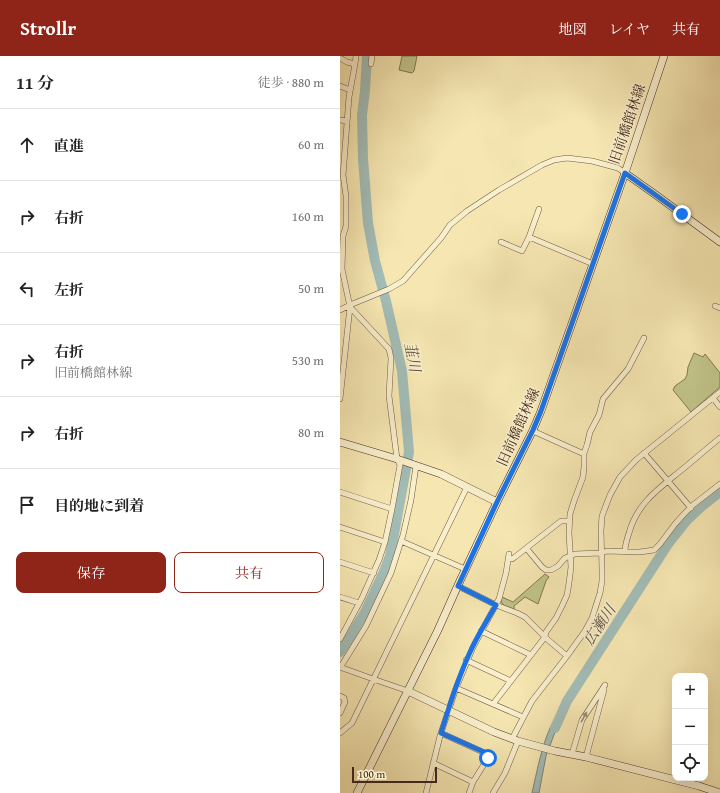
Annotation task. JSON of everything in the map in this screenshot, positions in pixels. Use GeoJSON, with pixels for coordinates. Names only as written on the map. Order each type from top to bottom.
{"type":"FeatureCollection","features":[{"type":"Feature","properties":{"kind":"street"},"geometry":{"type":"LineString","coordinates":[[340,399],[350,306],[342,269],[346,226],[346,196],[342,174],[343,147],[356,56]]}},
{"type":"Feature","properties":{"kind":"street"},"geometry":{"type":"LineString","coordinates":[[371,64],[372,56]]}},
{"type":"Feature","properties":{"kind":"street","name":"旧前橋館林線"},"geometry":{"type":"LineString","coordinates":[[357,793],[438,630],[541,411],[625,173],[664,56]]}},
{"type":"Feature","properties":{"kind":"street"},"geometry":{"type":"LineString","coordinates":[[340,58],[355,64]]}},
{"type":"Feature","properties":{"kind":"street"},"geometry":{"type":"LineString","coordinates":[[340,86],[350,90]]}},
{"type":"Feature","properties":{"kind":"street"},"geometry":{"type":"LineString","coordinates":[[340,120],[347,122]]}},
{"type":"Feature","properties":{"kind":"street"},"geometry":{"type":"LineString","coordinates":[[340,310],[389,289],[403,281],[441,238],[450,225],[463,214],[499,190],[542,165],[554,160],[567,158],[597,162],[618,168],[662,198],[720,242]]}},
{"type":"Feature","properties":{"kind":"street"},"geometry":{"type":"LineString","coordinates":[[501,242],[522,251],[529,237],[539,209]]}},
{"type":"Feature","properties":{"kind":"street"},"geometry":{"type":"LineString","coordinates":[[529,237],[593,264]]}},
{"type":"Feature","properties":{"kind":"street"},"geometry":{"type":"LineString","coordinates":[[341,635],[359,603],[379,560],[385,542],[400,465],[389,396],[391,358],[389,349],[350,306]]}},
{"type":"Feature","properties":{"kind":"street"},"geometry":{"type":"LineString","coordinates":[[493,704],[545,637],[546,632],[556,618],[567,594],[571,567],[569,532],[570,514],[583,477],[584,454],[590,432],[598,415],[603,399],[628,369],[644,338]]}},
{"type":"Feature","properties":{"kind":"street"},"geometry":{"type":"LineString","coordinates":[[493,793],[505,773],[523,717],[535,698],[585,631],[596,607],[602,581],[600,531],[602,516],[610,495],[620,477],[628,467],[644,453],[720,392]]}},
{"type":"Feature","properties":{"kind":"street"},"geometry":{"type":"LineString","coordinates":[[713,398],[720,407]]}},
{"type":"Feature","properties":{"kind":"street"},"geometry":{"type":"LineString","coordinates":[[532,431],[584,454]]}},
{"type":"Feature","properties":{"kind":"street"},"geometry":{"type":"LineString","coordinates":[[625,551],[630,528],[639,510],[649,497],[720,438]]}},
{"type":"Feature","properties":{"kind":"street"},"geometry":{"type":"LineString","coordinates":[[340,442],[441,474],[497,502]]}},
{"type":"Feature","properties":{"kind":"street"},"geometry":{"type":"LineString","coordinates":[[644,453],[667,482],[691,508]]}},
{"type":"Feature","properties":{"kind":"street"},"geometry":{"type":"LineString","coordinates":[[415,465],[411,500],[392,573],[366,626],[340,667],[408,690],[494,732],[515,740],[586,757],[720,793]]}},
{"type":"Feature","properties":{"kind":"street"},"geometry":{"type":"LineString","coordinates":[[527,548],[546,570],[551,570],[565,558],[575,554],[601,553],[607,551],[640,552],[654,550],[675,524],[691,508],[720,484]]}},
{"type":"Feature","properties":{"kind":"street"},"geometry":{"type":"LineString","coordinates":[[340,733],[352,723],[467,487]]}},
{"type":"Feature","properties":{"kind":"street"},"geometry":{"type":"LineString","coordinates":[[340,492],[392,509]]}},
{"type":"Feature","properties":{"kind":"street"},"geometry":{"type":"LineString","coordinates":[[426,793],[448,710],[466,660],[499,599],[509,556],[512,559],[515,557],[560,521],[570,521]]}},
{"type":"Feature","properties":{"kind":"street"},"geometry":{"type":"LineString","coordinates":[[340,528],[385,542]]}},
{"type":"Feature","properties":{"kind":"street"},"geometry":{"type":"LineString","coordinates":[[401,541],[466,569]]}},
{"type":"Feature","properties":{"kind":"street"},"geometry":{"type":"LineString","coordinates":[[340,562],[374,573]]}},
{"type":"Feature","properties":{"kind":"street"},"geometry":{"type":"LineString","coordinates":[[458,586],[496,605],[525,617],[567,656]]}},
{"type":"Feature","properties":{"kind":"street"},"geometry":{"type":"LineString","coordinates":[[340,597],[359,603]]}},
{"type":"Feature","properties":{"kind":"street"},"geometry":{"type":"LineString","coordinates":[[481,631],[531,655]]}},
{"type":"Feature","properties":{"kind":"street"},"geometry":{"type":"LineString","coordinates":[[466,660],[508,678],[511,681]]}},
{"type":"Feature","properties":{"kind":"street"},"geometry":{"type":"LineString","coordinates":[[572,754],[582,720],[605,685],[586,757]]}},
{"type":"Feature","properties":{"kind":"street"},"geometry":{"type":"LineString","coordinates":[[456,688],[523,717]]}},
{"type":"Feature","properties":{"kind":"street"},"geometry":{"type":"LineString","coordinates":[[340,696],[344,698],[345,702],[340,713]]}},
{"type":"Feature","properties":{"kind":"street"},"geometry":{"type":"LineString","coordinates":[[441,733],[486,753],[488,758],[473,782],[469,793]]}},
{"type":"Feature","properties":{"kind":"street"},"geometry":{"type":"LineString","coordinates":[[433,763],[473,782]]}},
{"type":"Feature","properties":{"kind":"green space"},"geometry":{"type":"Polygon","coordinates":[[[402,56],[417,56],[414,71],[412,73],[399,70],[402,56]]]}},
{"type":"Feature","properties":{"kind":"green space"},"geometry":{"type":"Polygon","coordinates":[[[694,353],[703,357],[705,354],[720,373],[720,387],[691,412],[673,390],[675,386],[685,379],[694,353]]]}},
{"type":"Feature","properties":{"kind":"green space"},"geometry":{"type":"Polygon","coordinates":[[[545,574],[549,577],[546,581],[538,604],[525,597],[514,606],[514,610],[503,605],[501,601],[502,597],[513,602],[545,574]]]}},
{"type":"Feature","properties":{"kind":"water"},"geometry":{"type":"Polygon","coordinates":[[[559,715],[560,719],[546,756],[539,793],[532,793],[544,744],[550,728],[559,715]]]}},
{"type":"Feature","properties":{"kind":"waterway","name":"韮川"},"geometry":{"type":"LineString","coordinates":[[340,652],[365,612],[390,556],[409,452],[402,371],[375,261],[368,223],[363,159],[362,115],[367,56]]}},
{"type":"Feature","properties":{"kind":"waterway","name":"広瀬川"},"geometry":{"type":"LineString","coordinates":[[555,728],[567,701],[668,544],[688,519],[720,492]]}},
{"type":"Feature","properties":{"kind":"route"},"geometry":{"type":"LineString","coordinates":[[488,758],[486,753],[441,733],[466,660],[496,605],[458,586],[541,411],[625,173],[682,214]]}}]}
